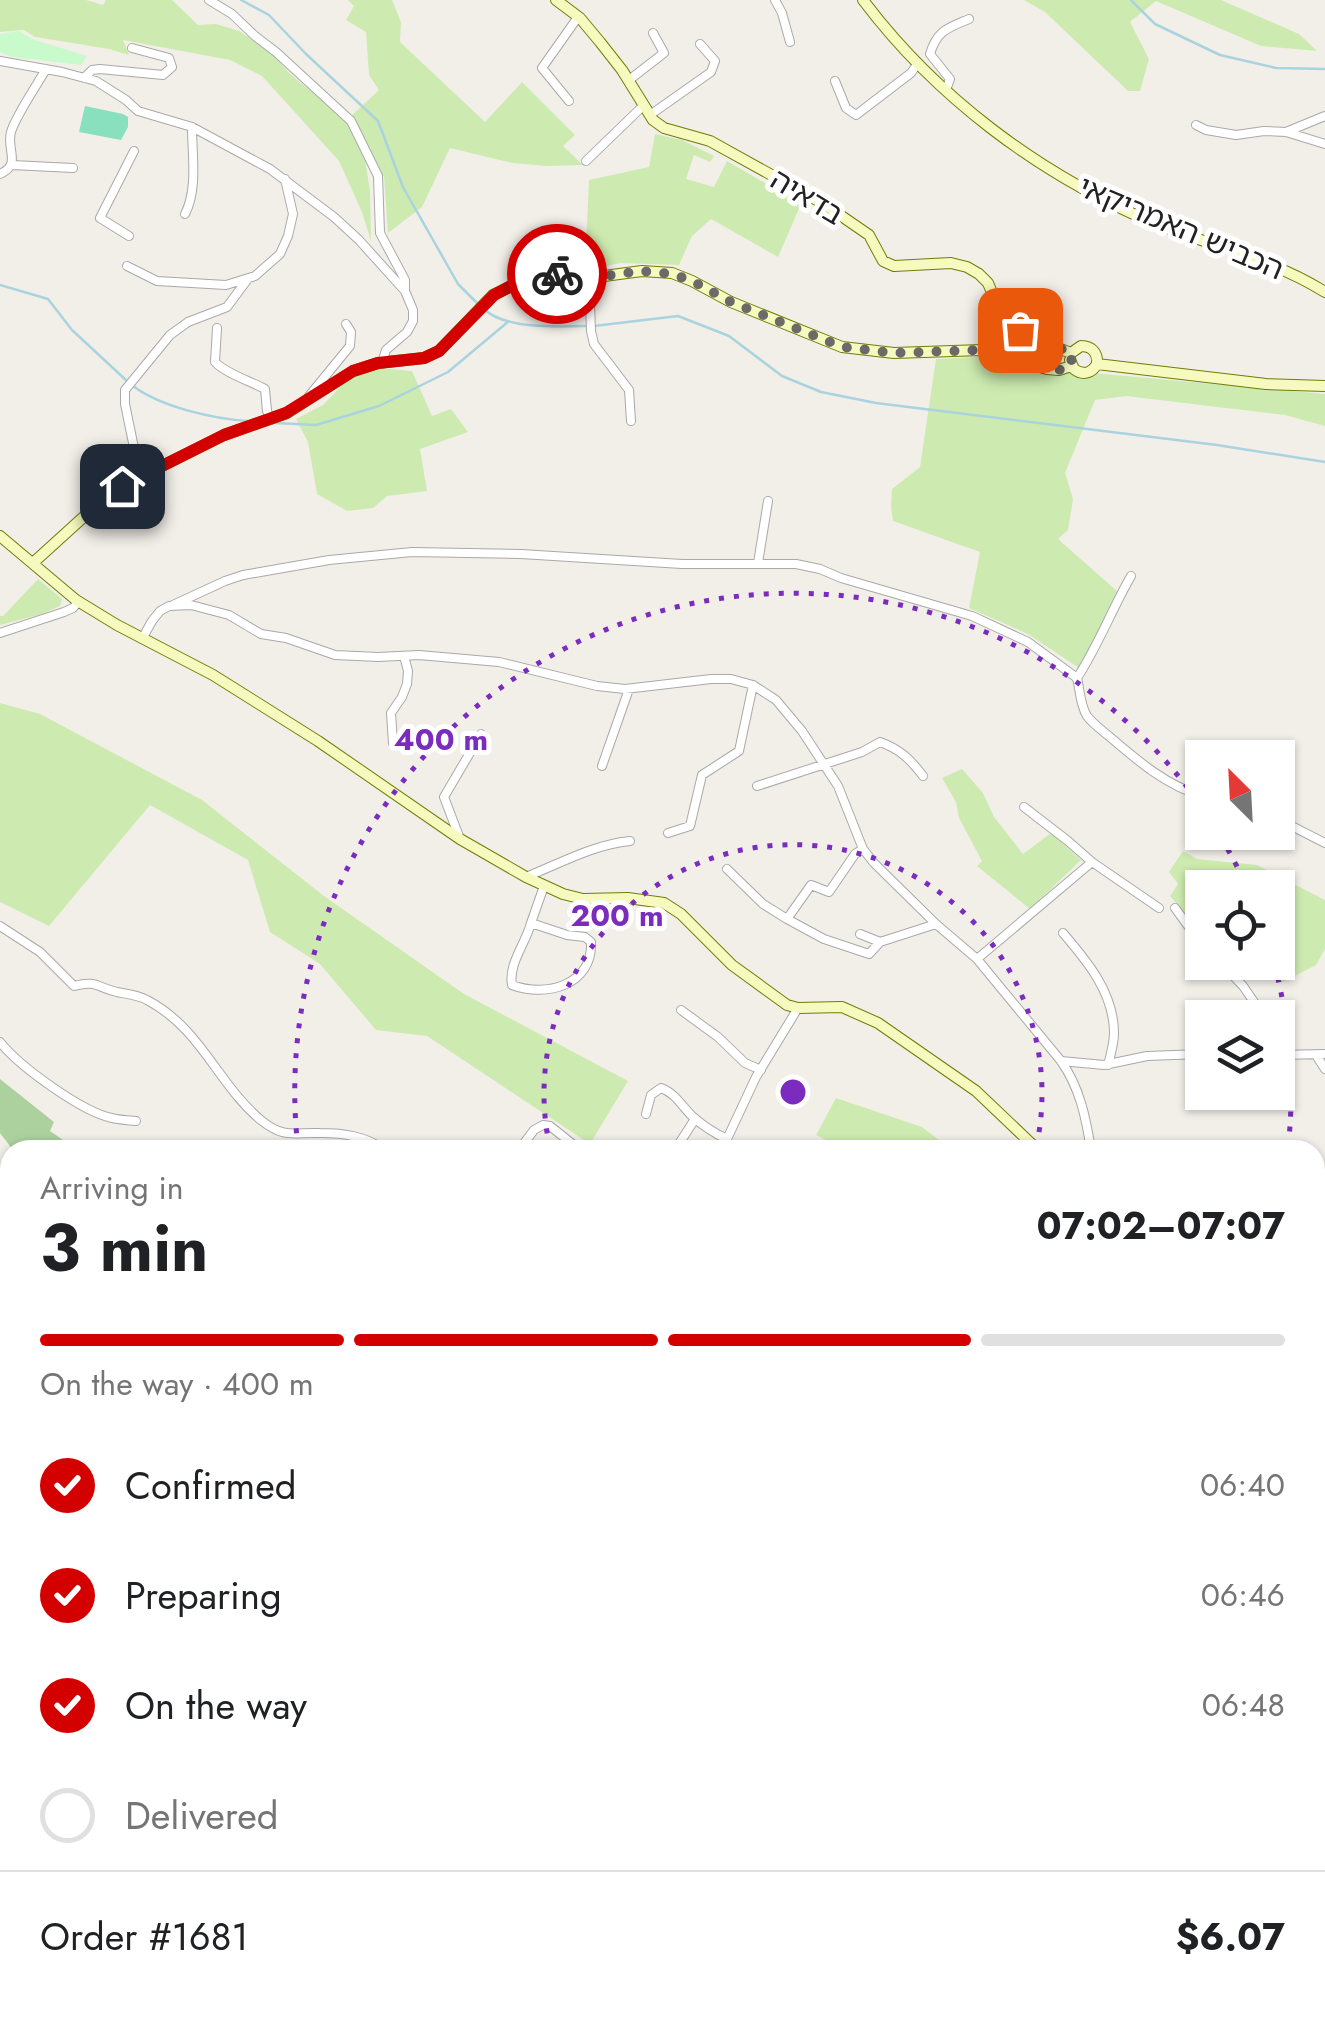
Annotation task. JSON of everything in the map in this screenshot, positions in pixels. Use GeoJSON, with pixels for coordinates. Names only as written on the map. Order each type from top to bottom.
{"type":"FeatureCollection","features":[{"type":"Feature","properties":{"kind":"street"},"geometry":{"type":"LineString","coordinates":[[209,0],[232,14],[351,121],[378,176],[380,233],[405,280],[404,291]]}},
{"type":"Feature","properties":{"kind":"street"},"geometry":{"type":"LineString","coordinates":[[556,0],[578,17],[629,80],[647,110]]}},
{"type":"Feature","properties":{"kind":"street"},"geometry":{"type":"LineString","coordinates":[[775,0],[790,42]]}},
{"type":"Feature","properties":{"kind":"street","name":"הכביש האמריקאי"},"geometry":{"type":"LineString","coordinates":[[863,0],[946,90],[1000,136],[1058,176],[1151,222],[1279,268],[1325,292]]}},
{"type":"Feature","properties":{"kind":"street"},"geometry":{"type":"LineString","coordinates":[[569,101],[542,68],[578,17]]}},
{"type":"Feature","properties":{"kind":"street"},"geometry":{"type":"LineString","coordinates":[[946,90],[950,79],[930,54],[934,39],[946,28],[969,19]]}},
{"type":"Feature","properties":{"kind":"street"},"geometry":{"type":"LineString","coordinates":[[629,80],[664,53],[653,34]]}},
{"type":"Feature","properties":{"kind":"street"},"geometry":{"type":"LineString","coordinates":[[586,161],[647,110],[711,72],[715,62],[700,44]]}},
{"type":"Feature","properties":{"kind":"street"},"geometry":{"type":"LineString","coordinates":[[84,78],[92,70],[163,75],[172,67],[169,58],[132,48]]}},
{"type":"Feature","properties":{"kind":"street"},"geometry":{"type":"LineString","coordinates":[[0,61],[84,78],[112,90],[138,112],[192,127],[285,178],[334,216],[404,291],[413,310],[413,321],[386,350],[382,363]]}},
{"type":"Feature","properties":{"kind":"street"},"geometry":{"type":"LineString","coordinates":[[836,81],[846,108],[856,116],[918,64]]}},
{"type":"Feature","properties":{"kind":"street"},"geometry":{"type":"LineString","coordinates":[[0,174],[12,164],[10,134],[46,70]]}},
{"type":"Feature","properties":{"kind":"street","name":"בדאיה"},"geometry":{"type":"LineString","coordinates":[[647,110],[664,128],[710,141],[824,204],[868,236],[883,260],[894,266],[951,264],[978,274],[988,283],[1006,321],[1027,336],[1072,353]]}},
{"type":"Feature","properties":{"kind":"street"},"geometry":{"type":"LineString","coordinates":[[1286,132],[1325,116]]}},
{"type":"Feature","properties":{"kind":"street"},"geometry":{"type":"LineString","coordinates":[[1196,125],[1236,135],[1286,132],[1325,144]]}},
{"type":"Feature","properties":{"kind":"street"},"geometry":{"type":"LineString","coordinates":[[185,214],[192,186],[192,127]]}},
{"type":"Feature","properties":{"kind":"street"},"geometry":{"type":"LineString","coordinates":[[129,236],[100,218],[134,150]]}},
{"type":"Feature","properties":{"kind":"street"},"geometry":{"type":"LineString","coordinates":[[12,164],[73,168]]}},
{"type":"Feature","properties":{"kind":"street"},"geometry":{"type":"LineString","coordinates":[[127,266],[157,281],[226,285],[256,276],[280,254],[288,236],[293,214],[285,178]]}},
{"type":"Feature","properties":{"kind":"street"},"geometry":{"type":"LineString","coordinates":[[34,562],[122,486],[224,435],[270,420],[353,371],[416,360],[439,351],[494,295],[526,278],[560,273],[589,278],[642,271],[672,274],[842,347],[894,353],[982,350],[1048,369],[1071,366]]}},
{"type":"Feature","properties":{"kind":"street"},"geometry":{"type":"LineString","coordinates":[[589,278],[594,344],[629,390],[631,421]]}},
{"type":"Feature","properties":{"kind":"street"},"geometry":{"type":"LineString","coordinates":[[140,477],[125,390],[170,335],[188,322],[227,307],[247,280]]}},
{"type":"Feature","properties":{"kind":"street"},"geometry":{"type":"LineString","coordinates":[[307,400],[350,346],[352,332],[346,324]]}},
{"type":"Feature","properties":{"kind":"street"},"geometry":{"type":"LineString","coordinates":[[217,328],[215,362],[223,370],[265,389],[270,420]]}},
{"type":"Feature","properties":{"kind":"street"},"geometry":{"type":"LineString","coordinates":[[1078,347],[1090,348],[1096,354],[1091,371],[1078,372],[1071,366],[1072,353],[1078,347]]}},
{"type":"Feature","properties":{"kind":"street"},"geometry":{"type":"LineString","coordinates":[[1096,364],[1266,384],[1325,386]]}},
{"type":"Feature","properties":{"kind":"street"},"geometry":{"type":"LineString","coordinates":[[758,564],[768,501]]}},
{"type":"Feature","properties":{"kind":"street"},"geometry":{"type":"LineString","coordinates":[[0,536],[79,602],[213,675],[318,741],[460,839],[544,886],[583,899],[628,898],[664,903],[770,994],[798,1008],[842,1007],[878,1023],[976,1091],[1028,1140]]}},
{"type":"Feature","properties":{"kind":"street"},"geometry":{"type":"LineString","coordinates":[[142,638],[168,606],[216,584],[243,575],[329,560],[412,552],[682,564],[796,564],[972,616],[1028,642],[1077,678],[1088,716],[1099,727],[1156,773],[1185,790]]}},
{"type":"Feature","properties":{"kind":"street"},"geometry":{"type":"LineString","coordinates":[[1077,678],[1131,576]]}},
{"type":"Feature","properties":{"kind":"street"},"geometry":{"type":"LineString","coordinates":[[0,632],[64,612],[79,602]]}},
{"type":"Feature","properties":{"kind":"street"},"geometry":{"type":"LineString","coordinates":[[168,606],[212,609],[261,634],[336,654],[499,662],[597,686],[629,688],[711,679],[731,679],[753,686],[776,700],[791,716],[838,786],[863,849],[936,924],[977,959],[1061,1061],[1074,1079],[1089,1140]]}},
{"type":"Feature","properties":{"kind":"street"},"geometry":{"type":"LineString","coordinates":[[393,743],[391,713],[402,697],[408,672],[404,656]]}},
{"type":"Feature","properties":{"kind":"street"},"geometry":{"type":"LineString","coordinates":[[668,833],[690,826],[702,775],[740,751],[753,686]]}},
{"type":"Feature","properties":{"kind":"street"},"geometry":{"type":"LineString","coordinates":[[602,766],[629,688]]}},
{"type":"Feature","properties":{"kind":"street"},"geometry":{"type":"LineString","coordinates":[[460,839],[444,796],[481,734]]}},
{"type":"Feature","properties":{"kind":"street"},"geometry":{"type":"LineString","coordinates":[[757,786],[862,752],[880,742],[910,759],[922,776]]}},
{"type":"Feature","properties":{"kind":"street"},"geometry":{"type":"LineString","coordinates":[[1024,807],[1092,862],[1159,908]]}},
{"type":"Feature","properties":{"kind":"street"},"geometry":{"type":"LineString","coordinates":[[1295,828],[1325,843]]}},
{"type":"Feature","properties":{"kind":"street"},"geometry":{"type":"LineString","coordinates":[[526,877],[588,850],[630,841]]}},
{"type":"Feature","properties":{"kind":"street"},"geometry":{"type":"LineString","coordinates":[[788,919],[811,884],[829,892],[855,854],[863,849]]}},
{"type":"Feature","properties":{"kind":"street"},"geometry":{"type":"LineString","coordinates":[[977,959],[1092,862]]}},
{"type":"Feature","properties":{"kind":"street"},"geometry":{"type":"LineString","coordinates":[[727,869],[762,904],[824,939],[869,954],[880,942],[936,924]]}},
{"type":"Feature","properties":{"kind":"street"},"geometry":{"type":"LineString","coordinates":[[531,923],[591,942],[590,957],[573,982],[546,990],[512,984],[510,973],[544,886]]}},
{"type":"Feature","properties":{"kind":"street"},"geometry":{"type":"LineString","coordinates":[[1174,908],[1185,923]]}},
{"type":"Feature","properties":{"kind":"street"},"geometry":{"type":"LineString","coordinates":[[0,926],[40,952],[74,986],[91,982],[144,998],[175,1019],[197,1040],[240,1101],[276,1132],[292,1136],[344,1134],[371,1140]]}},
{"type":"Feature","properties":{"kind":"street"},"geometry":{"type":"LineString","coordinates":[[1064,933],[1101,984],[1112,1014],[1114,1035],[1108,1064]]}},
{"type":"Feature","properties":{"kind":"street"},"geometry":{"type":"LineString","coordinates":[[860,934],[880,942]]}},
{"type":"Feature","properties":{"kind":"street"},"geometry":{"type":"LineString","coordinates":[[1236,980],[1252,1000]]}},
{"type":"Feature","properties":{"kind":"street"},"geometry":{"type":"LineString","coordinates":[[646,1114],[651,1095],[662,1088],[714,1133],[728,1139],[761,1070],[798,1008]]}},
{"type":"Feature","properties":{"kind":"street"},"geometry":{"type":"LineString","coordinates":[[682,1010],[745,1063],[761,1070]]}},
{"type":"Feature","properties":{"kind":"street"},"geometry":{"type":"LineString","coordinates":[[0,1042],[83,1106],[109,1118],[136,1121]]}},
{"type":"Feature","properties":{"kind":"street"},"geometry":{"type":"LineString","coordinates":[[1061,1061],[1089,1065],[1185,1055]]}},
{"type":"Feature","properties":{"kind":"street"},"geometry":{"type":"LineString","coordinates":[[1320,1055],[1325,1068]]}},
{"type":"Feature","properties":{"kind":"street"},"geometry":{"type":"LineString","coordinates":[[681,1140],[696,1119]]}},
{"type":"Feature","properties":{"kind":"street"},"geometry":{"type":"LineString","coordinates":[[527,1140],[543,1125],[568,1140]]}},
{"type":"Feature","properties":{"kind":"green space"},"geometry":{"type":"Polygon","coordinates":[[[0,0],[86,0],[103,5],[106,0],[172,0],[198,25],[216,24],[239,31],[269,50],[290,74],[349,122],[365,159],[371,241],[339,161],[262,76],[230,60],[123,40],[129,55],[35,37],[24,30],[0,32],[0,0]]]}},
{"type":"Feature","properties":{"kind":"green space"},"geometry":{"type":"Polygon","coordinates":[[[348,0],[392,0],[401,22],[400,42],[485,122],[522,82],[575,135],[563,146],[583,165],[512,163],[450,148],[422,207],[388,233],[384,177],[352,115],[379,90],[369,75],[366,32],[346,20],[354,6],[348,0]]]}},
{"type":"Feature","properties":{"kind":"green space"},"geometry":{"type":"Polygon","coordinates":[[[1024,0],[1221,0],[1299,34],[1317,51],[1261,46],[1156,1],[1130,22],[1149,59],[1140,91],[1128,91],[1045,12],[1024,0]]]}},
{"type":"Feature","properties":{"kind":"green space"},"geometry":{"type":"Polygon","coordinates":[[[19,31],[32,39],[87,56],[81,65],[12,57],[0,52],[0,34],[19,31]]]}},
{"type":"Feature","properties":{"kind":"green space"},"geometry":{"type":"Polygon","coordinates":[[[85,106],[128,117],[121,140],[79,132],[85,106]]]}},
{"type":"Feature","properties":{"kind":"green space"},"geometry":{"type":"Polygon","coordinates":[[[655,134],[682,140],[714,156],[710,162],[694,155],[686,179],[714,187],[727,161],[801,204],[778,257],[711,219],[692,236],[679,265],[621,263],[585,269],[589,180],[649,167],[655,134]]]}},
{"type":"Feature","properties":{"kind":"green space"},"geometry":{"type":"Polygon","coordinates":[[[974,357],[1081,372],[1325,394],[1325,426],[1285,415],[1126,396],[1095,400],[1065,473],[1073,499],[1068,530],[1058,539],[1118,592],[1079,668],[1028,634],[969,608],[980,552],[893,521],[892,489],[920,467],[936,359],[974,357]]]}},
{"type":"Feature","properties":{"kind":"green space"},"geometry":{"type":"Polygon","coordinates":[[[379,368],[412,371],[432,416],[451,409],[468,432],[420,449],[427,491],[387,496],[373,508],[347,511],[317,494],[308,442],[296,419],[323,405],[349,378],[379,368]]]}},
{"type":"Feature","properties":{"kind":"green space"},"geometry":{"type":"Polygon","coordinates":[[[38,579],[62,599],[60,606],[0,625],[0,616],[38,579]]]}},
{"type":"Feature","properties":{"kind":"green space"},"geometry":{"type":"Polygon","coordinates":[[[0,703],[40,714],[202,800],[324,896],[464,994],[628,1081],[592,1140],[584,1140],[427,1036],[376,1030],[320,964],[270,932],[248,860],[150,805],[49,926],[0,902],[0,703]]]}},
{"type":"Feature","properties":{"kind":"green space"},"geometry":{"type":"Polygon","coordinates":[[[962,769],[983,793],[994,817],[1023,854],[1051,833],[1081,860],[1030,909],[977,866],[982,861],[942,778],[962,769]]]}},
{"type":"Feature","properties":{"kind":"green space"},"geometry":{"type":"Polygon","coordinates":[[[1183,851],[1197,859],[1257,865],[1267,870],[1185,870],[1185,914],[1170,896],[1178,884],[1169,872],[1183,851]]]}},
{"type":"Feature","properties":{"kind":"green space"},"geometry":{"type":"Polygon","coordinates":[[[1295,885],[1325,900],[1325,949],[1316,965],[1295,976],[1295,885]]]}},
{"type":"Feature","properties":{"kind":"green space"},"geometry":{"type":"Polygon","coordinates":[[[0,1079],[54,1122],[50,1131],[63,1140],[5,1140],[0,1133],[0,1079]]]}},
{"type":"Feature","properties":{"kind":"green space"},"geometry":{"type":"Polygon","coordinates":[[[836,1098],[922,1127],[939,1140],[826,1140],[816,1135],[836,1098]]]}},
{"type":"Feature","properties":{"kind":"waterway"},"geometry":{"type":"LineString","coordinates":[[241,0],[269,15],[378,121],[403,187],[458,284],[478,304]]}},
{"type":"Feature","properties":{"kind":"waterway"},"geometry":{"type":"LineString","coordinates":[[1131,0],[1155,24],[1220,55],[1276,68],[1325,69]]}},
{"type":"Feature","properties":{"kind":"waterway"},"geometry":{"type":"LineString","coordinates":[[0,285],[48,299],[72,330],[127,381]]}},
{"type":"Feature","properties":{"kind":"waterway"},"geometry":{"type":"LineString","coordinates":[[484,309],[493,316],[518,323],[586,326]]}},
{"type":"Feature","properties":{"kind":"waterway"},"geometry":{"type":"LineString","coordinates":[[594,326],[678,316],[729,336],[782,376],[821,392],[876,403],[1325,462]]}},
{"type":"Feature","properties":{"kind":"waterway"},"geometry":{"type":"LineString","coordinates":[[276,423],[316,425],[379,406],[448,372],[509,321]]}},
{"type":"Feature","properties":{"kind":"waterway"},"geometry":{"type":"LineString","coordinates":[[133,386],[188,411],[248,421]]}},
{"type":"Feature","properties":{"kind":"way so far"},"geometry":{"type":"LineString","coordinates":[[557,274],[589,278],[642,271],[672,274],[842,347],[894,353],[982,350],[1048,369],[1071,366],[1072,353],[1020,330]]}},
{"type":"Feature","properties":{"kind":"route"},"geometry":{"type":"LineString","coordinates":[[122,486],[224,435],[286,413],[353,371],[378,363],[424,358],[439,351],[494,295],[526,278],[557,274]]}}]}
